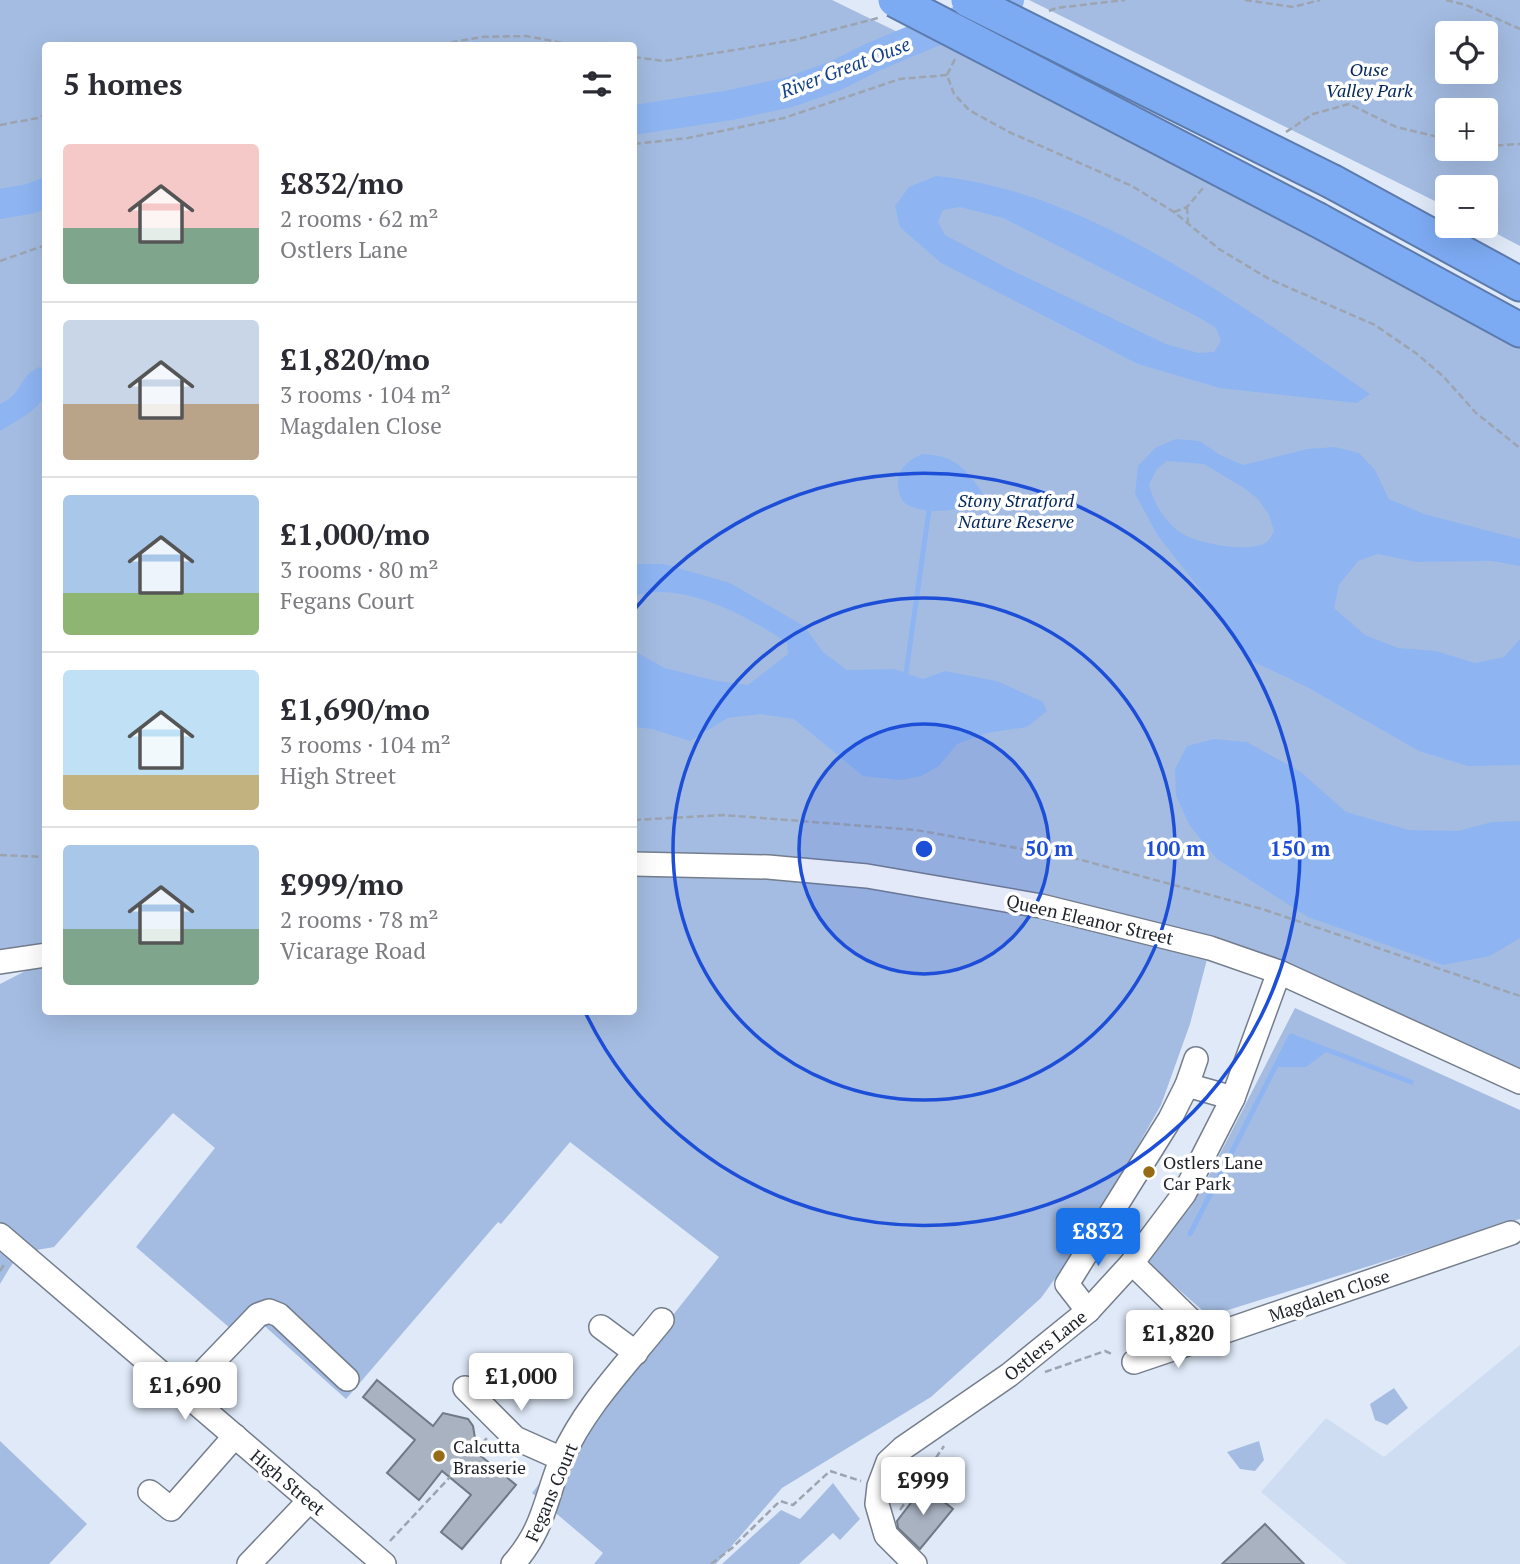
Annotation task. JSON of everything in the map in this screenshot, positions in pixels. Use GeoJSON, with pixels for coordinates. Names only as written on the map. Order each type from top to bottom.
{"type":"FeatureCollection","features":[{"type":"Feature","properties":{"kind":"highway"},"geometry":{"type":"LineString","coordinates":[[968,0],[1333,182],[1520,284]]}},
{"type":"Feature","properties":{"kind":"highway"},"geometry":{"type":"LineString","coordinates":[[892,8],[1318,220],[1520,330]]}},
{"type":"Feature","properties":{"kind":"street","name":"Queen Eleanor Street"},"geometry":{"type":"LineString","coordinates":[[637,864],[768,867],[867,876],[961,890],[1041,906],[1197,945],[1279,972],[1520,1082]]}},
{"type":"Feature","properties":{"kind":"street"},"geometry":{"type":"LineString","coordinates":[[0,962],[41,957]]}},
{"type":"Feature","properties":{"kind":"street"},"geometry":{"type":"LineString","coordinates":[[0,976],[41,957]]}},
{"type":"Feature","properties":{"kind":"street","name":"Ostlers Lane"},"geometry":{"type":"LineString","coordinates":[[878,1495],[888,1462],[903,1448],[1009,1375],[1088,1311],[1132,1263],[1184,1194],[1233,1098],[1279,972]]}},
{"type":"Feature","properties":{"kind":"street"},"geometry":{"type":"LineString","coordinates":[[1088,1311],[1067,1284],[1170,1119],[1196,1059]]}},
{"type":"Feature","properties":{"kind":"street"},"geometry":{"type":"LineString","coordinates":[[1187,1085],[1233,1098]]}},
{"type":"Feature","properties":{"kind":"street","name":"Magdalen Close"},"geometry":{"type":"LineString","coordinates":[[1134,1362],[1511,1233]]}},
{"type":"Feature","properties":{"kind":"street","name":"High Street"},"geometry":{"type":"LineString","coordinates":[[0,1235],[380,1560]]}},
{"type":"Feature","properties":{"kind":"street"},"geometry":{"type":"LineString","coordinates":[[1132,1263],[1208,1337]]}},
{"type":"Feature","properties":{"kind":"street"},"geometry":{"type":"LineString","coordinates":[[183,1393],[258,1315],[269,1311],[279,1315],[347,1379]]}},
{"type":"Feature","properties":{"kind":"street","name":"Fegans Court"},"geometry":{"type":"LineString","coordinates":[[513,1564],[527,1549],[544,1514],[562,1459],[587,1414],[662,1320]]}},
{"type":"Feature","properties":{"kind":"street"},"geometry":{"type":"LineString","coordinates":[[601,1327],[636,1353]]}},
{"type":"Feature","properties":{"kind":"street"},"geometry":{"type":"LineString","coordinates":[[465,1388],[515,1438],[562,1459]]}},
{"type":"Feature","properties":{"kind":"street"},"geometry":{"type":"LineString","coordinates":[[150,1492],[171,1509],[235,1437]]}},
{"type":"Feature","properties":{"kind":"street"},"geometry":{"type":"LineString","coordinates":[[878,1495],[886,1535],[915,1564]]}},
{"type":"Feature","properties":{"kind":"street"},"geometry":{"type":"LineString","coordinates":[[249,1564],[310,1500]]}},
{"type":"Feature","properties":{"kind":"path"},"geometry":{"type":"LineString","coordinates":[[1056,8],[1125,0]]}},
{"type":"Feature","properties":{"kind":"path"},"geometry":{"type":"LineString","coordinates":[[1245,0],[1293,7],[1320,0]]}},
{"type":"Feature","properties":{"kind":"path"},"geometry":{"type":"LineString","coordinates":[[1446,0],[1466,5],[1520,29]]}},
{"type":"Feature","properties":{"kind":"path"},"geometry":{"type":"LineString","coordinates":[[637,57],[664,61],[794,40],[892,8]]}},
{"type":"Feature","properties":{"kind":"path"},"geometry":{"type":"LineString","coordinates":[[453,42],[482,37],[526,36],[558,42]]}},
{"type":"Feature","properties":{"kind":"path"},"geometry":{"type":"LineString","coordinates":[[956,58],[947,75],[954,94],[969,110],[1009,132],[1132,186],[1188,222],[1219,250],[1269,279],[1375,325],[1443,376],[1476,413],[1520,448]]}},
{"type":"Feature","properties":{"kind":"path"},"geometry":{"type":"LineString","coordinates":[[637,144],[688,138],[785,118],[900,79],[947,75]]}},
{"type":"Feature","properties":{"kind":"path"},"geometry":{"type":"LineString","coordinates":[[1279,137],[1313,114],[1349,104],[1396,127],[1435,136]]}},
{"type":"Feature","properties":{"kind":"path"},"geometry":{"type":"LineString","coordinates":[[0,125],[42,116]]}},
{"type":"Feature","properties":{"kind":"path"},"geometry":{"type":"LineString","coordinates":[[1498,145],[1520,144]]}},
{"type":"Feature","properties":{"kind":"path"},"geometry":{"type":"LineString","coordinates":[[1174,212],[1187,206],[1208,183]]}},
{"type":"Feature","properties":{"kind":"path"},"geometry":{"type":"LineString","coordinates":[[1187,206],[1188,222]]}},
{"type":"Feature","properties":{"kind":"path"},"geometry":{"type":"LineString","coordinates":[[0,261],[42,246]]}},
{"type":"Feature","properties":{"kind":"path"},"geometry":{"type":"LineString","coordinates":[[637,820],[723,815],[916,830],[1078,859],[1262,909],[1520,996]]}},
{"type":"Feature","properties":{"kind":"path"},"geometry":{"type":"LineString","coordinates":[[0,855],[42,857]]}},
{"type":"Feature","properties":{"kind":"path"},"geometry":{"type":"LineString","coordinates":[[1045,1372],[1105,1351],[1134,1362]]}},
{"type":"Feature","properties":{"kind":"path"},"geometry":{"type":"LineString","coordinates":[[886,1535],[946,1442]]}},
{"type":"Feature","properties":{"kind":"path"},"geometry":{"type":"LineString","coordinates":[[711,1564],[732,1548],[780,1502],[793,1504],[830,1471],[878,1495]]}},
{"type":"Feature","properties":{"kind":"path"},"geometry":{"type":"LineString","coordinates":[[380,1560],[450,1478]]}},
{"type":"Feature","properties":{"kind":"shaded area"},"geometry":{"type":"Polygon","coordinates":[[[936,176],[993,186],[1051,204],[1108,229],[1219,291],[1370,394],[1357,403],[1220,388],[1138,364],[941,263],[900,227],[895,206],[909,187],[936,176]],[[960,207],[943,210],[938,222],[945,235],[1005,267],[1166,344],[1198,353],[1214,352],[1221,341],[1216,328],[1200,318],[1003,218],[960,207]]]}},
{"type":"Feature","properties":{"kind":"shaded area"},"geometry":{"type":"Polygon","coordinates":[[[42,368],[42,399],[26,415],[0,431],[0,404],[14,395],[33,370],[42,368]]]}},
{"type":"Feature","properties":{"kind":"shaded area"},"geometry":{"type":"Polygon","coordinates":[[[1176,439],[1200,441],[1220,455],[1243,465],[1307,449],[1335,447],[1359,453],[1375,470],[1389,499],[1424,514],[1520,539],[1520,566],[1492,561],[1416,562],[1378,554],[1358,561],[1339,585],[1334,608],[1365,635],[1398,648],[1436,651],[1475,663],[1504,657],[1520,639],[1520,765],[1468,766],[1419,751],[1307,687],[1250,660],[1223,618],[1158,536],[1135,494],[1138,466],[1155,448],[1176,439]],[[1167,461],[1157,469],[1149,485],[1156,504],[1168,521],[1178,531],[1196,540],[1223,546],[1250,547],[1268,541],[1274,531],[1269,515],[1258,499],[1204,464],[1167,461]]]}},
{"type":"Feature","properties":{"kind":"shaded area"},"geometry":{"type":"Polygon","coordinates":[[[922,454],[942,457],[964,469],[982,492],[981,498],[956,509],[936,511],[906,504],[899,492],[898,479],[906,464],[922,454]]]}},
{"type":"Feature","properties":{"kind":"shaded area"},"geometry":{"type":"Polygon","coordinates":[[[637,564],[664,564],[730,583],[804,626],[823,652],[847,670],[894,669],[923,679],[945,671],[997,681],[1043,702],[1047,711],[1027,727],[987,733],[957,744],[939,766],[921,776],[900,780],[863,776],[794,719],[761,714],[728,718],[690,741],[652,729],[637,727],[637,653],[665,668],[717,681],[748,685],[788,654],[787,643],[734,612],[693,597],[652,592],[637,595],[637,564]]]}},
{"type":"Feature","properties":{"kind":"shaded area"},"geometry":{"type":"Polygon","coordinates":[[[1214,739],[1247,742],[1301,772],[1346,812],[1409,830],[1458,831],[1492,822],[1520,821],[1520,938],[1490,956],[1443,965],[1308,917],[1217,859],[1190,826],[1176,796],[1175,769],[1187,746],[1214,739]]]}},
{"type":"Feature","properties":{"kind":"shaded area"},"geometry":{"type":"Polygon","coordinates":[[[1291,1036],[1329,1050],[1306,1067],[1275,1067],[1291,1036]]]}},
{"type":"Feature","properties":{"kind":"shaded area"},"geometry":{"type":"Polygon","coordinates":[[[1520,1345],[1520,1564],[1347,1564],[1261,1492],[1326,1418],[1384,1457],[1520,1345]]]}},
{"type":"Feature","properties":{"kind":"green space","name":"Stony Stratford Nature Reserve"},"geometry":{"type":"Polygon","coordinates":[[[0,0],[832,0],[914,40],[930,32],[1520,347],[1520,1082],[1210,948],[1190,1024],[1161,1105],[1090,1230],[1041,1298],[931,1397],[782,1488],[716,1564],[594,1564],[603,1553],[532,1493],[719,1257],[570,1142],[346,1399],[250,1313],[231,1329],[136,1247],[215,1148],[173,1113],[54,1247],[21,1256],[0,1284],[0,984],[42,963],[42,1015],[637,1015],[637,42],[42,42],[42,951],[0,954],[0,0]]]}},
{"type":"Feature","properties":{"kind":"green space","name":"Ouse Valley Park"},"geometry":{"type":"Polygon","coordinates":[[[1029,0],[1520,0],[1520,246],[1498,234],[1498,175],[1435,175],[1435,201],[1029,0]]]}},
{"type":"Feature","properties":{"kind":"green space"},"geometry":{"type":"Polygon","coordinates":[[[1295,1008],[1520,1110],[1520,1219],[1209,1316],[1147,1262],[1206,1181],[1295,1008]]]}},
{"type":"Feature","properties":{"kind":"green space"},"geometry":{"type":"Polygon","coordinates":[[[1394,1388],[1408,1408],[1387,1425],[1375,1420],[1370,1404],[1394,1388]]]}},
{"type":"Feature","properties":{"kind":"green space"},"geometry":{"type":"Polygon","coordinates":[[[0,1441],[87,1524],[49,1564],[0,1564],[0,1441]]]}},
{"type":"Feature","properties":{"kind":"green space"},"geometry":{"type":"Polygon","coordinates":[[[1259,1441],[1264,1460],[1255,1471],[1240,1469],[1227,1452],[1259,1441]]]}},
{"type":"Feature","properties":{"kind":"green space"},"geometry":{"type":"Polygon","coordinates":[[[833,1483],[860,1519],[840,1540],[833,1533],[799,1564],[722,1564],[781,1510],[800,1519],[833,1483]]]}},
{"type":"Feature","properties":{"kind":"building"},"geometry":{"type":"Polygon","coordinates":[[[377,1380],[433,1426],[443,1413],[468,1419],[473,1426],[475,1438],[470,1447],[516,1485],[462,1549],[441,1532],[471,1495],[442,1471],[419,1500],[387,1473],[415,1440],[363,1397],[377,1380]]]}},
{"type":"Feature","properties":{"kind":"building"},"geometry":{"type":"Polygon","coordinates":[[[924,1486],[953,1509],[920,1549],[898,1528],[897,1521],[924,1486]]]}},
{"type":"Feature","properties":{"kind":"building"},"geometry":{"type":"Polygon","coordinates":[[[1265,1524],[1304,1564],[1222,1564],[1265,1524]]]}},
{"type":"Feature","properties":{"kind":"waterway","name":"River Great Ouse"},"geometry":{"type":"LineString","coordinates":[[637,120],[731,105],[790,92],[835,76],[873,57],[1009,0]]}},
{"type":"Feature","properties":{"kind":"waterway","name":"River Great Ouse"},"geometry":{"type":"LineString","coordinates":[[0,204],[42,194]]}},
{"type":"Feature","properties":{"kind":"waterway"},"geometry":{"type":"LineString","coordinates":[[906,673],[929,510]]}},
{"type":"Feature","properties":{"kind":"waterway"},"geometry":{"type":"LineString","coordinates":[[1190,1234],[1291,1036],[1411,1082]]}},
{"type":"Feature","properties":{"kind":"place","name":"Ostlers Lane Car Park"},"geometry":{"type":"Point","coordinates":[1149,1172]}},
{"type":"Feature","properties":{"kind":"place","name":"Calcutta Brasserie"},"geometry":{"type":"Point","coordinates":[439,1456]}}]}
